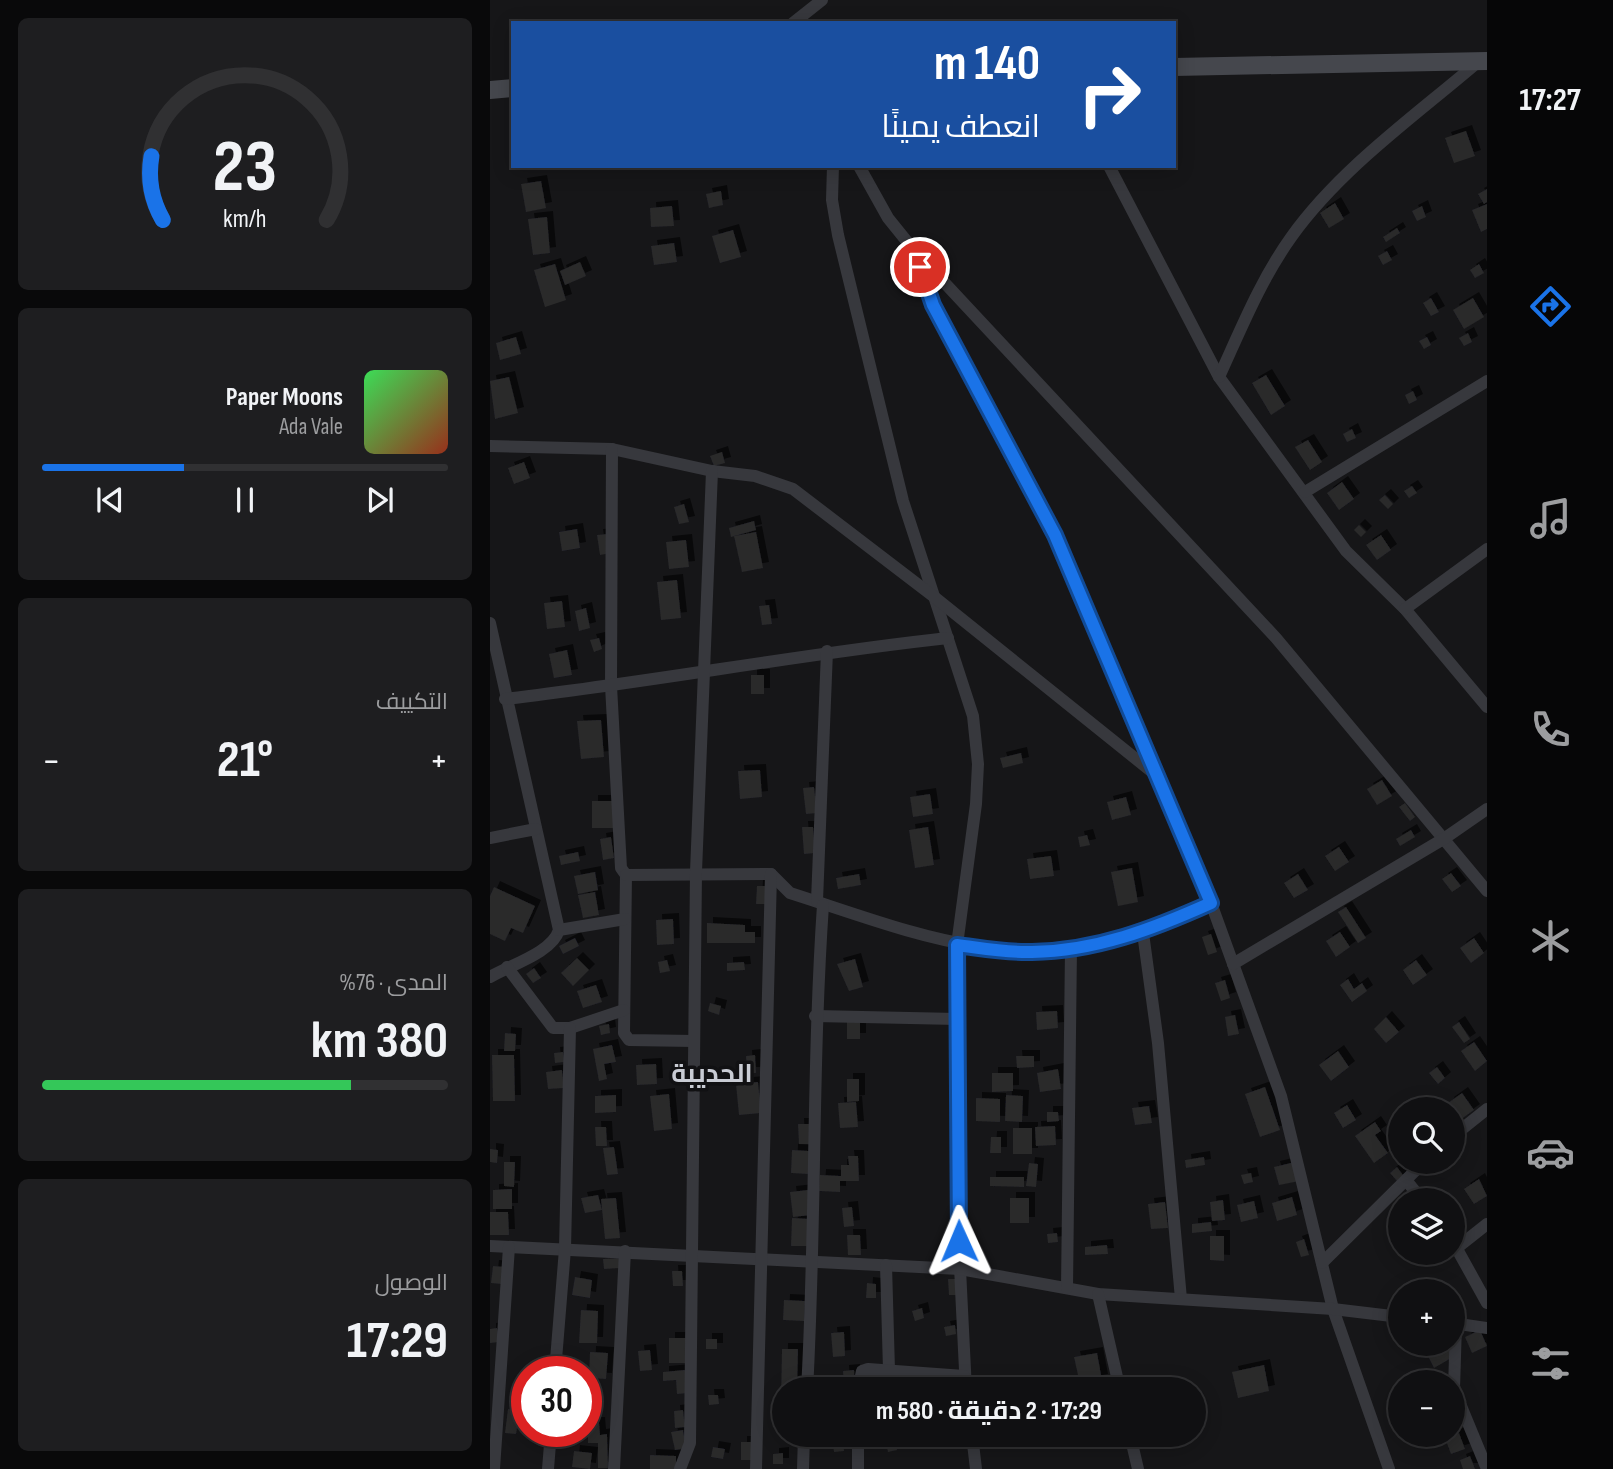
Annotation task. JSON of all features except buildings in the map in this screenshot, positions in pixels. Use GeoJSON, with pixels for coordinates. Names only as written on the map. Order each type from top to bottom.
{"type":"FeatureCollection","features":[{"type":"Feature","properties":{"kind":"main road"},"geometry":{"type":"LineString","coordinates":[[1176,67],[1483,62]]}},
{"type":"Feature","properties":{"kind":"main road"},"geometry":{"type":"LineString","coordinates":[[490,90],[511,88]]}},
{"type":"Feature","properties":{"kind":"street"},"geometry":{"type":"LineString","coordinates":[[796,21],[822,0]]}},
{"type":"Feature","properties":{"kind":"street"},"geometry":{"type":"LineString","coordinates":[[1219,377],[1265,277],[1292,235],[1332,187],[1483,62]]}},
{"type":"Feature","properties":{"kind":"street"},"geometry":{"type":"LineString","coordinates":[[833,168],[832,200],[838,235],[903,501],[973,716],[978,764],[976,804],[957,945],[960,1269],[965,1377]]}},
{"type":"Feature","properties":{"kind":"street"},"geometry":{"type":"LineString","coordinates":[[860,168],[888,218],[913,249],[1276,638],[1487,891]]}},
{"type":"Feature","properties":{"kind":"street"},"geometry":{"type":"LineString","coordinates":[[1109,168],[1219,377],[1346,551],[1405,609],[1487,707]]}},
{"type":"Feature","properties":{"kind":"street"},"geometry":{"type":"LineString","coordinates":[[913,249],[933,305],[1055,535],[1211,903],[1280,1096],[1333,1309],[1389,1469]]}},
{"type":"Feature","properties":{"kind":"street"},"geometry":{"type":"LineString","coordinates":[[1305,492],[1487,382]]}},
{"type":"Feature","properties":{"kind":"street"},"geometry":{"type":"LineString","coordinates":[[490,446],[612,450],[712,471],[755,476],[793,489],[933,596],[1157,776]]}},
{"type":"Feature","properties":{"kind":"street"},"geometry":{"type":"LineString","coordinates":[[612,450],[611,686],[621,868],[626,875],[624,1033],[629,1040],[694,1041]]}},
{"type":"Feature","properties":{"kind":"street"},"geometry":{"type":"LineString","coordinates":[[680,1469],[690,1443],[696,872],[712,471]]}},
{"type":"Feature","properties":{"kind":"street"},"geometry":{"type":"LineString","coordinates":[[1405,609],[1487,549]]}},
{"type":"Feature","properties":{"kind":"street"},"geometry":{"type":"LineString","coordinates":[[490,623],[559,930],[556,939],[545,947],[490,977]]}},
{"type":"Feature","properties":{"kind":"street"},"geometry":{"type":"LineString","coordinates":[[505,699],[702,673],[827,651],[948,638]]}},
{"type":"Feature","properties":{"kind":"street"},"geometry":{"type":"LineString","coordinates":[[808,1377],[814,1262],[815,1016],[827,651]]}},
{"type":"Feature","properties":{"kind":"street"},"geometry":{"type":"LineString","coordinates":[[1233,964],[1445,838],[1487,809]]}},
{"type":"Feature","properties":{"kind":"street"},"geometry":{"type":"LineString","coordinates":[[490,838],[536,829]]}},
{"type":"Feature","properties":{"kind":"street"},"geometry":{"type":"LineString","coordinates":[[626,875],[696,872],[771,874],[790,893],[957,945],[1031,952],[1071,948],[1143,933],[1211,903]]}},
{"type":"Feature","properties":{"kind":"street"},"geometry":{"type":"LineString","coordinates":[[756,1469],[771,874]]}},
{"type":"Feature","properties":{"kind":"street"},"geometry":{"type":"LineString","coordinates":[[559,930],[625,919]]}},
{"type":"Feature","properties":{"kind":"street"},"geometry":{"type":"LineString","coordinates":[[1143,933],[1158,1043],[1181,1299]]}},
{"type":"Feature","properties":{"kind":"street"},"geometry":{"type":"LineString","coordinates":[[1067,1288],[1071,948]]}},
{"type":"Feature","properties":{"kind":"street"},"geometry":{"type":"LineString","coordinates":[[507,967],[553,1028],[570,1028],[624,1010]]}},
{"type":"Feature","properties":{"kind":"street"},"geometry":{"type":"LineString","coordinates":[[815,1016],[957,1019]]}},
{"type":"Feature","properties":{"kind":"street"},"geometry":{"type":"LineString","coordinates":[[556,1356],[565,1249],[570,1028]]}},
{"type":"Feature","properties":{"kind":"street"},"geometry":{"type":"LineString","coordinates":[[1465,1127],[1487,1109]]}},
{"type":"Feature","properties":{"kind":"street"},"geometry":{"type":"LineString","coordinates":[[1322,1264],[1412,1174]]}},
{"type":"Feature","properties":{"kind":"street"},"geometry":{"type":"LineString","coordinates":[[1406,1180],[1412,1188]]}},
{"type":"Feature","properties":{"kind":"street"},"geometry":{"type":"LineString","coordinates":[[1465,1238],[1487,1224]]}},
{"type":"Feature","properties":{"kind":"street"},"geometry":{"type":"LineString","coordinates":[[490,1246],[960,1269],[1098,1294],[1333,1309],[1388,1316]]}},
{"type":"Feature","properties":{"kind":"street"},"geometry":{"type":"LineString","coordinates":[[494,1469],[509,1247]]}},
{"type":"Feature","properties":{"kind":"street"},"geometry":{"type":"LineString","coordinates":[[614,1469],[625,1251]]}},
{"type":"Feature","properties":{"kind":"street"},"geometry":{"type":"LineString","coordinates":[[1465,1262],[1487,1303]]}},
{"type":"Feature","properties":{"kind":"street"},"geometry":{"type":"LineString","coordinates":[[886,1265],[889,1370]]}},
{"type":"Feature","properties":{"kind":"street"},"geometry":{"type":"LineString","coordinates":[[1098,1294],[1117,1377]]}},
{"type":"Feature","properties":{"kind":"street"},"geometry":{"type":"LineString","coordinates":[[1465,1325],[1487,1328]]}},
{"type":"Feature","properties":{"kind":"street"},"geometry":{"type":"LineString","coordinates":[[1454,1356],[1454,1389],[1487,1469]]}},
{"type":"Feature","properties":{"kind":"street"},"geometry":{"type":"LineString","coordinates":[[861,1377],[862,1371],[889,1370],[930,1377]]}},
{"type":"Feature","properties":{"kind":"street"},"geometry":{"type":"LineString","coordinates":[[548,1469],[550,1447]]}},
{"type":"Feature","properties":{"kind":"street"},"geometry":{"type":"LineString","coordinates":[[803,1469],[804,1447]]}},
{"type":"Feature","properties":{"kind":"street"},"geometry":{"type":"LineString","coordinates":[[858,1447],[858,1469]]}},
{"type":"Feature","properties":{"kind":"street"},"geometry":{"type":"LineString","coordinates":[[973,1447],[976,1469]]}},
{"type":"Feature","properties":{"kind":"street"},"geometry":{"type":"LineString","coordinates":[[1133,1447],[1138,1469]]}},
{"type":"Feature","properties":{"kind":"district","name":"الحديبة"},"geometry":{"type":"Point","coordinates":[712,1074]}},
{"type":"Feature","properties":{"kind":"route"},"geometry":{"type":"LineString","coordinates":[[920,267],[933,305],[1055,535],[1211,903],[1143,933],[1071,948],[1031,952],[957,945],[959,1241]]}}]}
